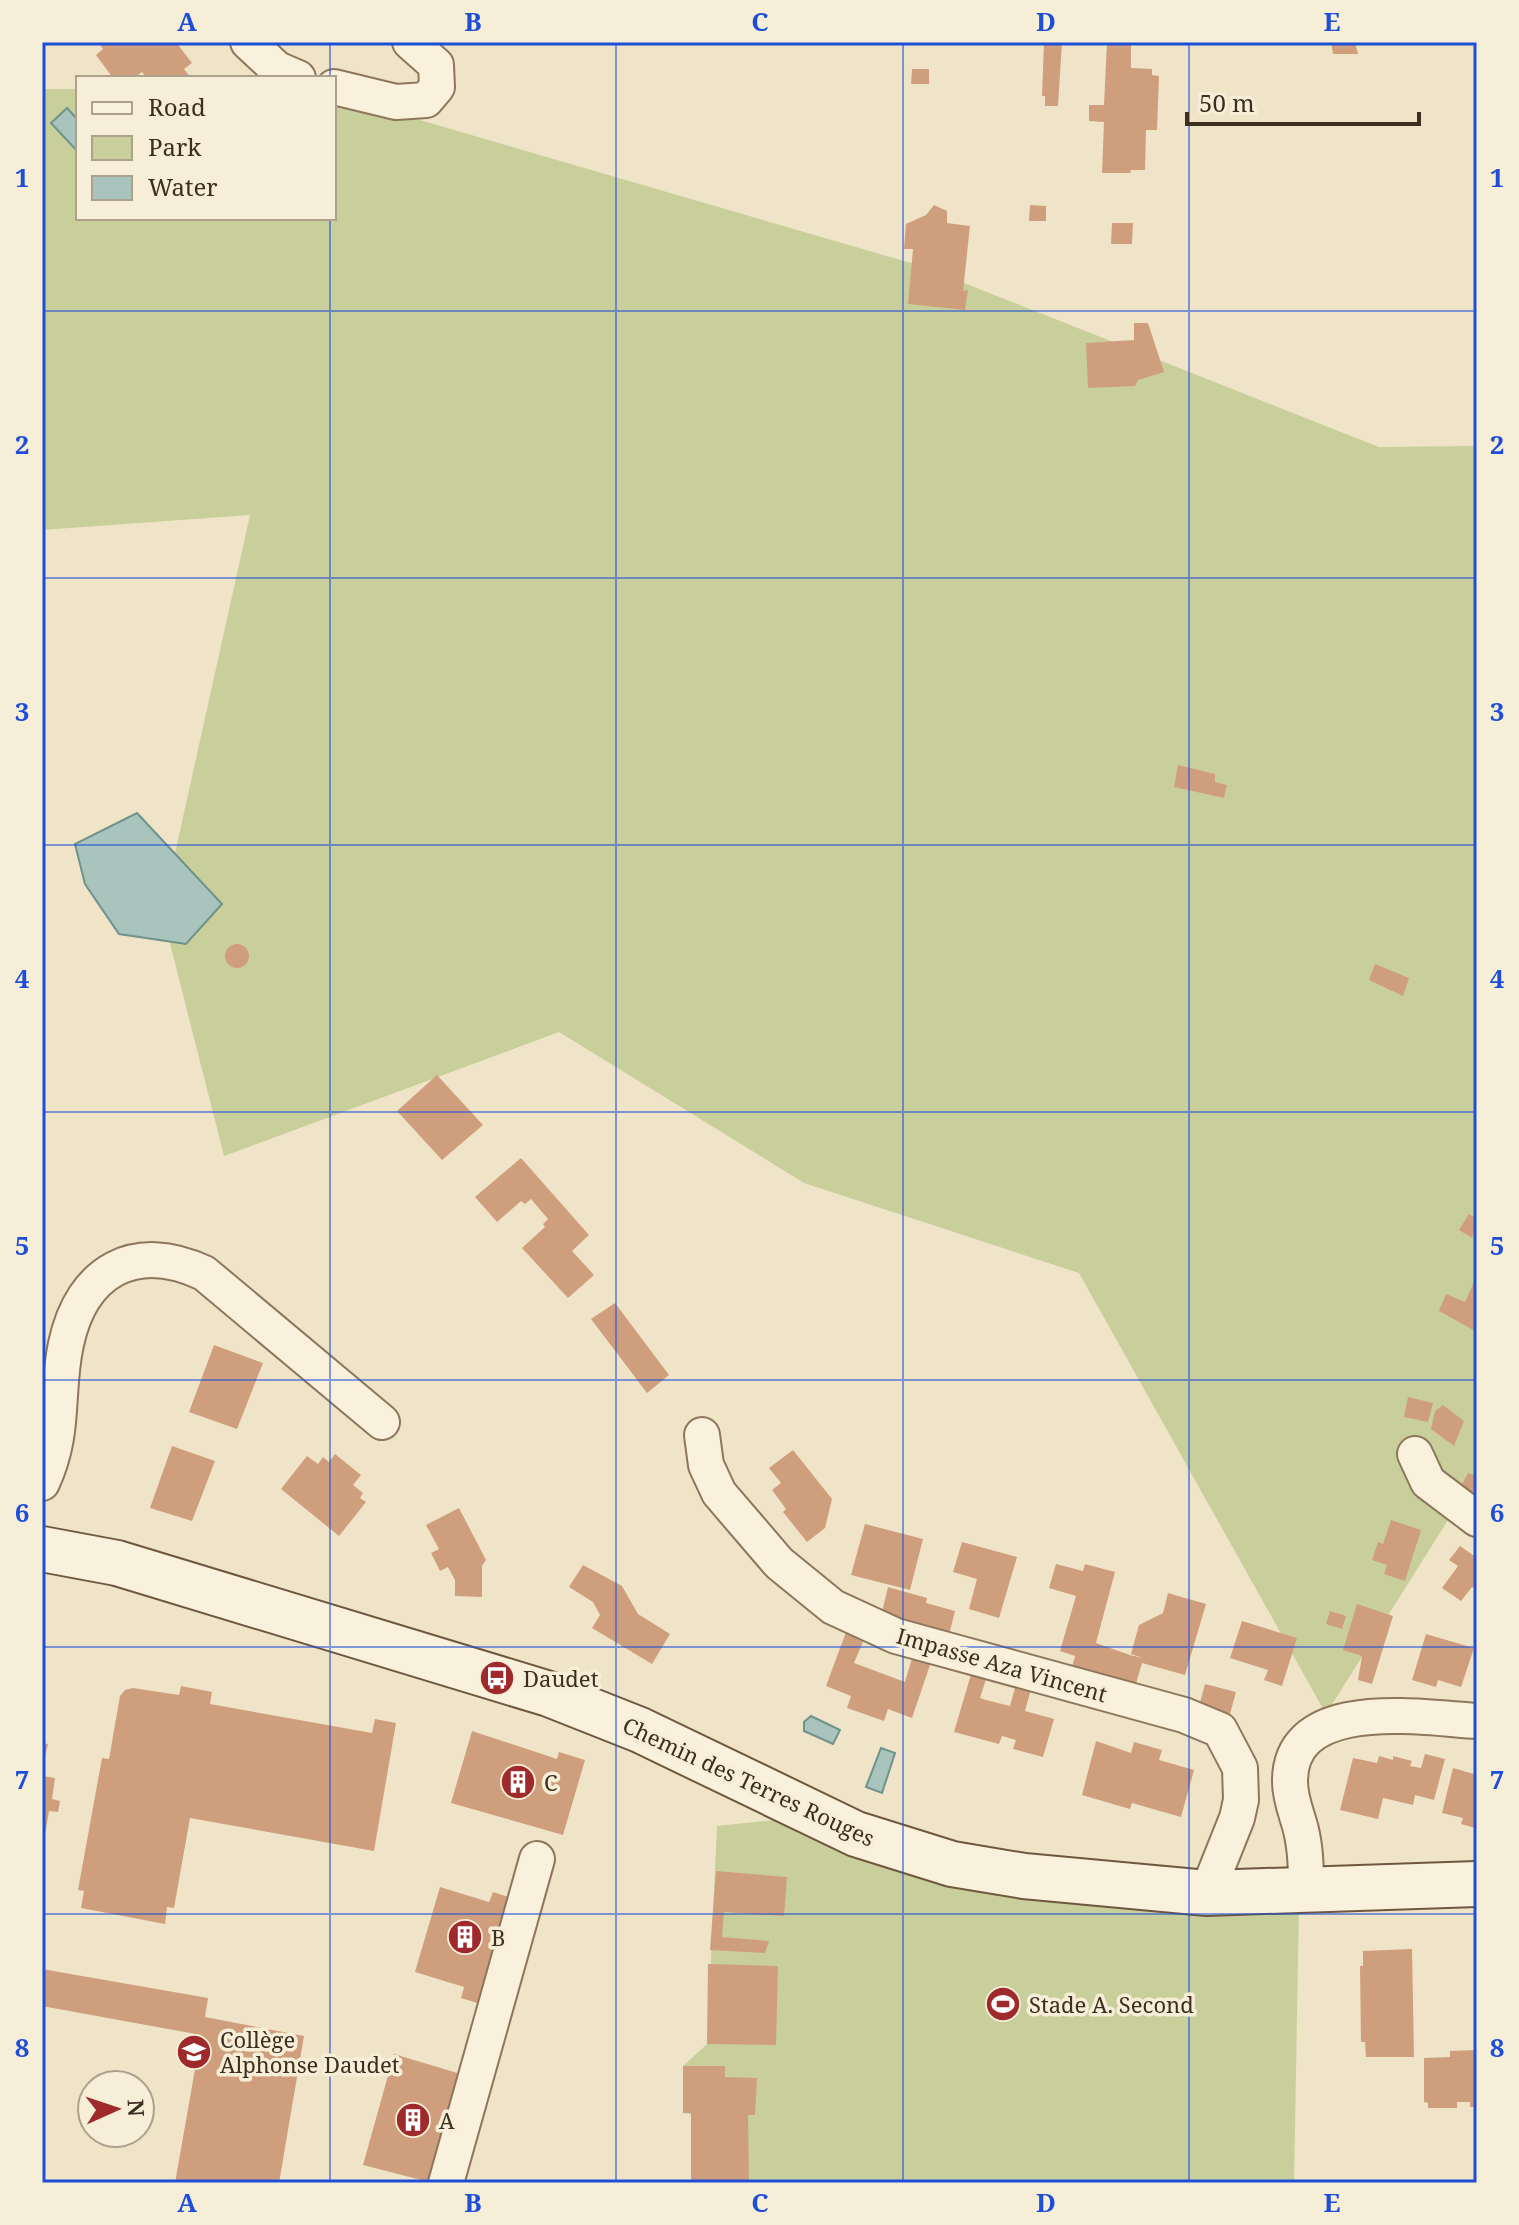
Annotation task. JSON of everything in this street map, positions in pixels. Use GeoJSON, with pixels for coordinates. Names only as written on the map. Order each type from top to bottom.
{"type":"FeatureCollection","features":[{"type":"Feature","properties":{"kind":"main road","name":"Chemin des Terres Rouges"},"geometry":{"type":"LineString","coordinates":[[42,1549],[133,1567],[584,1707],[640,1730],[797,1808],[903,1851],[1024,1876],[1207,1893],[1477,1884]]}},
{"type":"Feature","properties":{"kind":"street"},"geometry":{"type":"LineString","coordinates":[[248,42],[277,69],[293,76]]}},
{"type":"Feature","properties":{"kind":"street"},"geometry":{"type":"LineString","coordinates":[[336,87],[396,102],[426,100],[437,87],[436,65],[410,42]]}},
{"type":"Feature","properties":{"kind":"street"},"geometry":{"type":"LineString","coordinates":[[42,1483],[60,1432],[64,1359],[71,1327],[86,1297],[104,1275],[130,1260],[175,1262],[204,1273],[382,1422]]}},
{"type":"Feature","properties":{"kind":"street","name":"Impasse Aza Vincent"},"geometry":{"type":"LineString","coordinates":[[702,1435],[706,1465],[719,1493],[779,1563],[833,1607],[896,1636],[1184,1715],[1220,1730],[1240,1768],[1241,1800],[1207,1893]]}},
{"type":"Feature","properties":{"kind":"street"},"geometry":{"type":"LineString","coordinates":[[1415,1454],[1428,1482],[1477,1519]]}},
{"type":"Feature","properties":{"kind":"street"},"geometry":{"type":"LineString","coordinates":[[1306,1892],[1302,1833],[1290,1781],[1293,1761],[1307,1739],[1332,1723],[1357,1718],[1477,1721]]}},
{"type":"Feature","properties":{"kind":"street"},"geometry":{"type":"LineString","coordinates":[[446,2183],[537,1859]]}},
{"type":"Feature","properties":{"kind":"green space"},"geometry":{"type":"Polygon","coordinates":[[[42,89],[76,89],[76,220],[336,220],[336,96],[921,266],[1379,447],[1477,446],[1477,1474],[1326,1714],[1079,1273],[804,1183],[559,1032],[224,1156],[162,912],[250,515],[42,530],[42,89]]]}},
{"type":"Feature","properties":{"kind":"green space","name":"Stade A. Second"},"geometry":{"type":"Polygon","coordinates":[[[793,1818],[1299,1905],[1294,2183],[691,2183],[691,2114],[683,2113],[683,2066],[707,2044],[717,1826],[793,1818]]]}},
{"type":"Feature","properties":{"kind":"water"},"geometry":{"type":"Polygon","coordinates":[[[67,108],[76,118],[76,150],[51,123],[67,108]]]}},
{"type":"Feature","properties":{"kind":"water"},"geometry":{"type":"Polygon","coordinates":[[[137,813],[222,904],[186,944],[119,934],[85,884],[75,844],[137,813]]]}},
{"type":"Feature","properties":{"kind":"water"},"geometry":{"type":"Polygon","coordinates":[[[811,1716],[840,1730],[833,1744],[804,1731],[804,1722],[811,1716]]]}},
{"type":"Feature","properties":{"kind":"water"},"geometry":{"type":"Polygon","coordinates":[[[881,1748],[895,1753],[882,1793],[866,1787],[881,1748]]]}},
{"type":"Feature","properties":{"kind":"building"},"geometry":{"type":"Polygon","coordinates":[[[98,42],[176,42],[192,63],[184,69],[189,76],[145,76],[142,72],[137,76],[112,76],[96,55],[103,49],[98,42]]]}},
{"type":"Feature","properties":{"kind":"building"},"geometry":{"type":"Polygon","coordinates":[[[1044,42],[1062,42],[1058,106],[1045,106],[1045,96],[1042,96],[1044,42]]]}},
{"type":"Feature","properties":{"kind":"building"},"geometry":{"type":"Polygon","coordinates":[[[1107,42],[1131,42],[1131,68],[1152,69],[1152,75],[1159,76],[1157,130],[1146,130],[1145,170],[1102,173],[1104,122],[1089,121],[1089,105],[1104,105],[1107,42]]]}},
{"type":"Feature","properties":{"kind":"building"},"geometry":{"type":"Polygon","coordinates":[[[1331,42],[1355,42],[1358,54],[1333,54],[1331,42]]]}},
{"type":"Feature","properties":{"kind":"building"},"geometry":{"type":"Polygon","coordinates":[[[912,69],[929,69],[929,84],[911,84],[912,69]]]}},
{"type":"Feature","properties":{"kind":"building"},"geometry":{"type":"Polygon","coordinates":[[[934,205],[947,211],[947,223],[970,226],[963,291],[968,290],[965,310],[908,304],[913,249],[904,249],[906,224],[926,215],[934,205]]]}},
{"type":"Feature","properties":{"kind":"building"},"geometry":{"type":"Polygon","coordinates":[[[1030,205],[1046,206],[1046,221],[1029,221],[1030,205]]]}},
{"type":"Feature","properties":{"kind":"building"},"geometry":{"type":"Polygon","coordinates":[[[1112,223],[1133,223],[1132,244],[1111,244],[1112,223]]]}},
{"type":"Feature","properties":{"kind":"building"},"geometry":{"type":"Polygon","coordinates":[[[1134,323],[1148,323],[1164,372],[1138,380],[1135,386],[1088,388],[1086,343],[1134,340],[1134,323]]]}},
{"type":"Feature","properties":{"kind":"building"},"geometry":{"type":"Polygon","coordinates":[[[1178,765],[1215,774],[1215,782],[1227,785],[1224,798],[1174,787],[1178,765]]]}},
{"type":"Feature","properties":{"kind":"building"},"geometry":{"type":"Polygon","coordinates":[[[237,944],[248,951],[249,956],[242,967],[237,968],[226,961],[225,956],[232,945],[237,944]]]}},
{"type":"Feature","properties":{"kind":"building"},"geometry":{"type":"Polygon","coordinates":[[[1375,964],[1409,978],[1403,996],[1369,980],[1375,964]]]}},
{"type":"Feature","properties":{"kind":"building"},"geometry":{"type":"Polygon","coordinates":[[[437,1075],[483,1125],[442,1160],[397,1111],[437,1075]]]}},
{"type":"Feature","properties":{"kind":"building"},"geometry":{"type":"Polygon","coordinates":[[[521,1158],[589,1235],[572,1251],[594,1275],[568,1298],[522,1248],[545,1227],[543,1224],[548,1219],[531,1199],[525,1204],[521,1201],[497,1222],[475,1197],[521,1158]]]}},
{"type":"Feature","properties":{"kind":"building"},"geometry":{"type":"Polygon","coordinates":[[[1469,1214],[1477,1219],[1472,1238],[1459,1230],[1469,1214]]]}},
{"type":"Feature","properties":{"kind":"building"},"geometry":{"type":"Polygon","coordinates":[[[1477,1275],[1477,1332],[1439,1311],[1446,1294],[1465,1302],[1477,1275]]]}},
{"type":"Feature","properties":{"kind":"building"},"geometry":{"type":"Polygon","coordinates":[[[615,1303],[669,1375],[647,1393],[591,1319],[615,1303]]]}},
{"type":"Feature","properties":{"kind":"building"},"geometry":{"type":"Polygon","coordinates":[[[214,1345],[263,1363],[237,1429],[189,1412],[214,1345]]]}},
{"type":"Feature","properties":{"kind":"building"},"geometry":{"type":"Polygon","coordinates":[[[1408,1397],[1433,1403],[1428,1422],[1404,1417],[1408,1397]]]}},
{"type":"Feature","properties":{"kind":"building"},"geometry":{"type":"Polygon","coordinates":[[[1443,1405],[1464,1421],[1454,1446],[1431,1429],[1435,1411],[1443,1405]]]}},
{"type":"Feature","properties":{"kind":"building"},"geometry":{"type":"Polygon","coordinates":[[[172,1446],[215,1461],[192,1521],[150,1508],[172,1446]]]}},
{"type":"Feature","properties":{"kind":"building"},"geometry":{"type":"Polygon","coordinates":[[[793,1450],[832,1499],[825,1528],[807,1542],[783,1512],[786,1509],[772,1490],[781,1483],[769,1468],[793,1450]]]}},
{"type":"Feature","properties":{"kind":"building"},"geometry":{"type":"Polygon","coordinates":[[[335,1454],[361,1475],[353,1485],[363,1493],[360,1498],[366,1502],[339,1536],[281,1489],[307,1456],[318,1464],[323,1457],[329,1462],[335,1454]]]}},
{"type":"Feature","properties":{"kind":"building"},"geometry":{"type":"Polygon","coordinates":[[[1468,1473],[1477,1476],[1477,1505],[1457,1493],[1468,1473]]]}},
{"type":"Feature","properties":{"kind":"building"},"geometry":{"type":"Polygon","coordinates":[[[459,1508],[486,1560],[482,1566],[482,1597],[455,1596],[455,1580],[448,1567],[440,1571],[431,1553],[439,1549],[426,1525],[459,1508]]]}},
{"type":"Feature","properties":{"kind":"building"},"geometry":{"type":"Polygon","coordinates":[[[1391,1520],[1421,1530],[1405,1581],[1384,1574],[1387,1565],[1372,1560],[1378,1542],[1383,1544],[1391,1520]]]}},
{"type":"Feature","properties":{"kind":"building"},"geometry":{"type":"Polygon","coordinates":[[[865,1524],[923,1539],[910,1590],[851,1575],[865,1524]]]}},
{"type":"Feature","properties":{"kind":"building"},"geometry":{"type":"Polygon","coordinates":[[[962,1542],[1017,1557],[999,1618],[969,1609],[977,1579],[953,1572],[962,1542]]]}},
{"type":"Feature","properties":{"kind":"building"},"geometry":{"type":"Polygon","coordinates":[[[1460,1546],[1477,1558],[1477,1590],[1472,1587],[1461,1601],[1442,1588],[1458,1566],[1449,1560],[1460,1546]]]}},
{"type":"Feature","properties":{"kind":"building"},"geometry":{"type":"Polygon","coordinates":[[[1056,1564],[1083,1571],[1085,1564],[1115,1572],[1096,1643],[1130,1655],[1143,1658],[1131,1654],[1139,1625],[1163,1613],[1168,1593],[1206,1604],[1185,1675],[1142,1663],[1135,1687],[1071,1671],[1075,1656],[1060,1651],[1076,1596],[1049,1588],[1056,1564]]]}},
{"type":"Feature","properties":{"kind":"building"},"geometry":{"type":"Polygon","coordinates":[[[583,1565],[622,1586],[638,1614],[670,1634],[652,1664],[592,1628],[600,1615],[593,1602],[569,1587],[583,1565]]]}},
{"type":"Feature","properties":{"kind":"building"},"geometry":{"type":"Polygon","coordinates":[[[888,1587],[927,1598],[926,1603],[955,1611],[949,1635],[881,1616],[888,1587]]]}},
{"type":"Feature","properties":{"kind":"building"},"geometry":{"type":"Polygon","coordinates":[[[1357,1604],[1393,1616],[1372,1684],[1358,1680],[1362,1656],[1343,1650],[1357,1604]]]}},
{"type":"Feature","properties":{"kind":"building"},"geometry":{"type":"Polygon","coordinates":[[[1330,1611],[1346,1616],[1342,1629],[1326,1624],[1330,1611]]]}},
{"type":"Feature","properties":{"kind":"building"},"geometry":{"type":"Polygon","coordinates":[[[1242,1621],[1297,1638],[1282,1686],[1264,1680],[1268,1670],[1230,1658],[1242,1621]]]}},
{"type":"Feature","properties":{"kind":"building"},"geometry":{"type":"Polygon","coordinates":[[[846,1632],[863,1642],[854,1663],[905,1682],[913,1655],[932,1659],[912,1718],[888,1709],[884,1721],[847,1708],[851,1696],[826,1686],[846,1632]]]}},
{"type":"Feature","properties":{"kind":"building"},"geometry":{"type":"Polygon","coordinates":[[[1426,1634],[1474,1648],[1461,1687],[1438,1680],[1436,1687],[1412,1680],[1426,1634]]]}},
{"type":"Feature","properties":{"kind":"building"},"geometry":{"type":"Polygon","coordinates":[[[972,1671],[987,1676],[980,1698],[986,1700],[1010,1706],[1016,1684],[1031,1689],[1025,1711],[1054,1719],[1043,1757],[1013,1749],[1016,1740],[1002,1736],[999,1744],[954,1732],[972,1671]]]}},
{"type":"Feature","properties":{"kind":"building"},"geometry":{"type":"Polygon","coordinates":[[[1205,1684],[1236,1692],[1230,1714],[1199,1706],[1205,1684]]]}},
{"type":"Feature","properties":{"kind":"building"},"geometry":{"type":"Polygon","coordinates":[[[181,1686],[212,1692],[210,1704],[372,1733],[375,1719],[396,1723],[374,1851],[190,1818],[174,1908],[167,1907],[165,1924],[81,1908],[84,1891],[78,1890],[102,1758],[109,1759],[120,1696],[125,1690],[133,1688],[179,1695],[181,1686]]]}},
{"type":"Feature","properties":{"kind":"building","name":"C"},"geometry":{"type":"Polygon","coordinates":[[[472,1731],[557,1759],[559,1752],[585,1760],[563,1835],[451,1803],[472,1731]]]}},
{"type":"Feature","properties":{"kind":"building"},"geometry":{"type":"Polygon","coordinates":[[[1096,1741],[1131,1753],[1134,1742],[1162,1750],[1159,1760],[1194,1770],[1181,1817],[1132,1803],[1130,1809],[1082,1795],[1096,1741]]]}},
{"type":"Feature","properties":{"kind":"building"},"geometry":{"type":"Polygon","coordinates":[[[42,1743],[48,1744],[43,1765],[42,1765],[42,1743]]]}},
{"type":"Feature","properties":{"kind":"building"},"geometry":{"type":"Polygon","coordinates":[[[1425,1754],[1445,1759],[1434,1800],[1415,1795],[1413,1805],[1383,1798],[1378,1819],[1340,1810],[1353,1758],[1377,1763],[1379,1756],[1393,1760],[1393,1756],[1412,1761],[1410,1766],[1421,1768],[1425,1754]]]}},
{"type":"Feature","properties":{"kind":"building"},"geometry":{"type":"Polygon","coordinates":[[[1477,1765],[1475,1828],[1461,1824],[1463,1818],[1442,1813],[1453,1768],[1474,1774],[1477,1765]]]}},
{"type":"Feature","properties":{"kind":"building"},"geometry":{"type":"Polygon","coordinates":[[[42,1776],[55,1778],[52,1799],[60,1801],[58,1812],[49,1811],[44,1841],[42,1776]]]}},
{"type":"Feature","properties":{"kind":"building"},"geometry":{"type":"Polygon","coordinates":[[[716,1871],[787,1877],[784,1916],[724,1912],[722,1937],[769,1941],[765,1953],[710,1950],[716,1871]]]}},
{"type":"Feature","properties":{"kind":"building","name":"B"},"geometry":{"type":"Polygon","coordinates":[[[440,1887],[489,1902],[493,1892],[515,1899],[484,2005],[461,1998],[464,1987],[415,1972],[440,1887]]]}},
{"type":"Feature","properties":{"kind":"building"},"geometry":{"type":"Polygon","coordinates":[[[1412,1949],[1414,2057],[1366,2057],[1365,2042],[1361,2042],[1360,1966],[1363,1966],[1363,1951],[1412,1949]]]}},
{"type":"Feature","properties":{"kind":"building"},"geometry":{"type":"Polygon","coordinates":[[[708,1964],[778,1966],[776,2045],[707,2044],[708,1964]]]}},
{"type":"Feature","properties":{"kind":"building"},"geometry":{"type":"Polygon","coordinates":[[[42,1969],[208,1998],[205,2017],[304,2036],[279,2183],[175,2183],[201,2035],[42,2006],[42,1969]]]}},
{"type":"Feature","properties":{"kind":"building"},"geometry":{"type":"Polygon","coordinates":[[[1476,2050],[1477,2107],[1470,2107],[1470,2102],[1457,2102],[1457,2108],[1428,2108],[1428,2103],[1424,2102],[1424,2058],[1450,2057],[1450,2051],[1476,2050]]]}},
{"type":"Feature","properties":{"kind":"building","name":"A"},"geometry":{"type":"Polygon","coordinates":[[[394,2054],[464,2075],[433,2183],[363,2165],[394,2054]]]}},
{"type":"Feature","properties":{"kind":"building"},"geometry":{"type":"Polygon","coordinates":[[[683,2066],[725,2066],[725,2077],[757,2078],[755,2115],[748,2115],[749,2183],[691,2183],[691,2113],[683,2113],[683,2066]]]}},
{"type":"Feature","properties":{"kind":"place","name":"Daudet"},"geometry":{"type":"Point","coordinates":[497,1678]}},
{"type":"Feature","properties":{"kind":"place","name":"C"},"geometry":{"type":"Point","coordinates":[518,1782]}},
{"type":"Feature","properties":{"kind":"place","name":"B"},"geometry":{"type":"Point","coordinates":[465,1937]}},
{"type":"Feature","properties":{"kind":"place","name":"Stade A. Second"},"geometry":{"type":"Point","coordinates":[1003,2004]}},
{"type":"Feature","properties":{"kind":"place","name":"Collège Alphonse Daudet"},"geometry":{"type":"Point","coordinates":[194,2052]}},
{"type":"Feature","properties":{"kind":"place","name":"A"},"geometry":{"type":"Point","coordinates":[413,2120]}}]}
